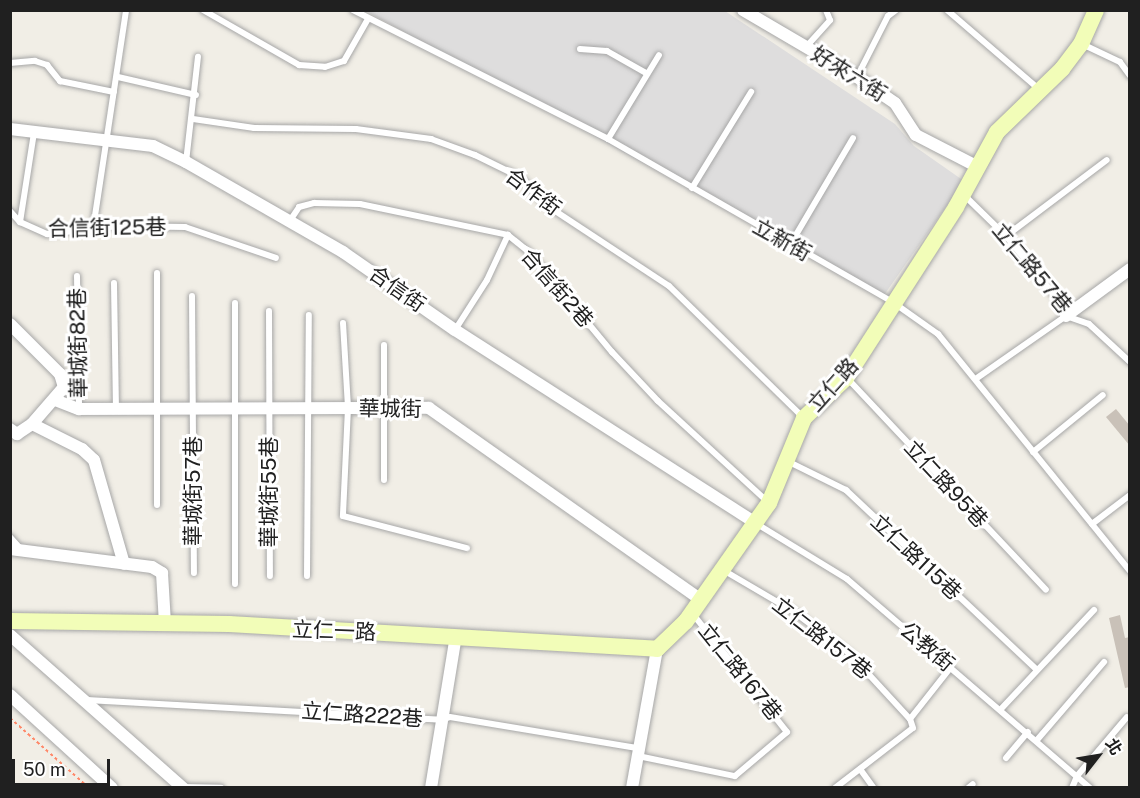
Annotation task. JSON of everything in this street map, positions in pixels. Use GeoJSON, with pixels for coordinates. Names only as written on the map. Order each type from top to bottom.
{"type":"FeatureCollection","features":[{"type":"Feature","properties":{"kind":"street","name":"好來六街"},"geometry":{"type":"LineString","coordinates":[[743,10],[857,77],[895,103],[916,135],[976,166]]}},
{"type":"Feature","properties":{"kind":"street","name":"立仁路"},"geometry":{"type":"LineString","coordinates":[[657,649],[696,607],[753,522],[769,503],[804,418],[846,378],[896,304],[997,132],[1040,90],[1081,44],[1096,10]]}},
{"type":"Feature","properties":{"kind":"street","name":"合信街"},"geometry":{"type":"LineString","coordinates":[[10,129],[153,146],[186,162],[343,252],[455,330],[753,522]]}},
{"type":"Feature","properties":{"kind":"street"},"geometry":{"type":"LineString","coordinates":[[1066,316],[1130,269]]}},
{"type":"Feature","properties":{"kind":"street"},"geometry":{"type":"LineString","coordinates":[[10,324],[60,374],[64,387],[32,424],[17,434],[10,429]]}},
{"type":"Feature","properties":{"kind":"street","name":"華城街"},"geometry":{"type":"LineString","coordinates":[[55,400],[79,409],[429,408],[696,607]]}},
{"type":"Feature","properties":{"kind":"street"},"geometry":{"type":"LineString","coordinates":[[32,424],[82,449],[94,460],[124,564]]}},
{"type":"Feature","properties":{"kind":"street"},"geometry":{"type":"LineString","coordinates":[[10,549],[152,567],[162,573],[165,624]]}},
{"type":"Feature","properties":{"kind":"street","name":"立仁一路"},"geometry":{"type":"LineString","coordinates":[[10,621],[165,624],[456,636],[657,649]]}},
{"type":"Feature","properties":{"kind":"street"},"geometry":{"type":"LineString","coordinates":[[10,635],[183,787]]}},
{"type":"Feature","properties":{"kind":"street"},"geometry":{"type":"LineString","coordinates":[[431,788],[456,636]]}},
{"type":"Feature","properties":{"kind":"street"},"geometry":{"type":"LineString","coordinates":[[632,788],[657,649]]}},
{"type":"Feature","properties":{"kind":"street"},"geometry":{"type":"LineString","coordinates":[[10,695],[112,788]]}},
{"type":"Feature","properties":{"kind":"lane"},"geometry":{"type":"LineString","coordinates":[[93,229],[105,139],[118,77],[126,10]]}},
{"type":"Feature","properties":{"kind":"lane"},"geometry":{"type":"LineString","coordinates":[[203,10],[299,65],[325,67],[344,61],[368,19]]}},
{"type":"Feature","properties":{"kind":"lane","name":"立新街"},"geometry":{"type":"LineString","coordinates":[[353,10],[608,139],[896,304],[938,334],[977,378],[1033,452],[1130,571]]}},
{"type":"Feature","properties":{"kind":"lane"},"geometry":{"type":"LineString","coordinates":[[806,47],[830,20],[826,10]]}},
{"type":"Feature","properties":{"kind":"lane"},"geometry":{"type":"LineString","coordinates":[[857,77],[888,16],[896,10]]}},
{"type":"Feature","properties":{"kind":"lane"},"geometry":{"type":"LineString","coordinates":[[947,10],[1040,90]]}},
{"type":"Feature","properties":{"kind":"lane"},"geometry":{"type":"LineString","coordinates":[[1081,44],[1119,62],[1130,76]]}},
{"type":"Feature","properties":{"kind":"lane"},"geometry":{"type":"LineString","coordinates":[[580,49],[607,51],[646,73]]}},
{"type":"Feature","properties":{"kind":"lane"},"geometry":{"type":"LineString","coordinates":[[608,139],[659,55]]}},
{"type":"Feature","properties":{"kind":"lane"},"geometry":{"type":"LineString","coordinates":[[186,162],[196,95],[198,57]]}},
{"type":"Feature","properties":{"kind":"lane"},"geometry":{"type":"LineString","coordinates":[[10,63],[35,60],[47,65],[60,81],[114,92]]}},
{"type":"Feature","properties":{"kind":"lane"},"geometry":{"type":"LineString","coordinates":[[118,77],[196,95]]}},
{"type":"Feature","properties":{"kind":"lane"},"geometry":{"type":"LineString","coordinates":[[692,188],[752,93]]}},
{"type":"Feature","properties":{"kind":"lane","name":"合作街"},"geometry":{"type":"LineString","coordinates":[[193,119],[254,128],[356,129],[431,140],[476,155],[520,177],[546,205],[669,285],[804,418]]}},
{"type":"Feature","properties":{"kind":"lane"},"geometry":{"type":"LineString","coordinates":[[20,222],[34,133]]}},
{"type":"Feature","properties":{"kind":"lane"},"geometry":{"type":"LineString","coordinates":[[790,245],[853,138]]}},
{"type":"Feature","properties":{"kind":"lane"},"geometry":{"type":"LineString","coordinates":[[1006,236],[1107,160]]}},
{"type":"Feature","properties":{"kind":"lane","name":"立仁路57巷"},"geometry":{"type":"LineString","coordinates":[[962,194],[1006,236],[1057,298],[1066,316],[1089,324],[1130,362]]}},
{"type":"Feature","properties":{"kind":"lane","name":"合信街2巷"},"geometry":{"type":"LineString","coordinates":[[289,222],[299,207],[314,203],[360,204],[508,236],[530,253],[612,352],[658,401],[769,503]]}},
{"type":"Feature","properties":{"kind":"lane","name":"合信街125巷"},"geometry":{"type":"LineString","coordinates":[[10,211],[20,222],[47,234],[93,229],[185,227],[276,258]]}},
{"type":"Feature","properties":{"kind":"lane"},"geometry":{"type":"LineString","coordinates":[[455,330],[487,280],[508,236]]}},
{"type":"Feature","properties":{"kind":"lane"},"geometry":{"type":"LineString","coordinates":[[157,273],[157,505]]}},
{"type":"Feature","properties":{"kind":"lane","name":"華城街82巷"},"geometry":{"type":"LineString","coordinates":[[77,276],[79,409]]}},
{"type":"Feature","properties":{"kind":"lane"},"geometry":{"type":"LineString","coordinates":[[114,283],[116,409]]}},
{"type":"Feature","properties":{"kind":"lane","name":"華城街57巷"},"geometry":{"type":"LineString","coordinates":[[192,296],[194,573]]}},
{"type":"Feature","properties":{"kind":"lane"},"geometry":{"type":"LineString","coordinates":[[235,303],[235,584]]}},
{"type":"Feature","properties":{"kind":"lane","name":"華城街55巷"},"geometry":{"type":"LineString","coordinates":[[268,311],[270,576]]}},
{"type":"Feature","properties":{"kind":"lane"},"geometry":{"type":"LineString","coordinates":[[307,576],[309,315]]}},
{"type":"Feature","properties":{"kind":"lane"},"geometry":{"type":"LineString","coordinates":[[977,378],[1066,316]]}},
{"type":"Feature","properties":{"kind":"lane"},"geometry":{"type":"LineString","coordinates":[[344,322],[348,408],[343,516],[466,548]]}},
{"type":"Feature","properties":{"kind":"lane"},"geometry":{"type":"LineString","coordinates":[[384,345],[384,480]]}},
{"type":"Feature","properties":{"kind":"lane","name":"立仁路95巷"},"geometry":{"type":"LineString","coordinates":[[846,378],[1047,590]]}},
{"type":"Feature","properties":{"kind":"lane"},"geometry":{"type":"LineString","coordinates":[[1033,452],[1103,395]]}},
{"type":"Feature","properties":{"kind":"lane","name":"立仁路115巷"},"geometry":{"type":"LineString","coordinates":[[786,460],[846,490],[1036,669]]}},
{"type":"Feature","properties":{"kind":"lane"},"geometry":{"type":"LineString","coordinates":[[1092,524],[1130,495]]}},
{"type":"Feature","properties":{"kind":"lane","name":"公教街"},"geometry":{"type":"LineString","coordinates":[[753,522],[847,579],[1028,732],[1090,788]]}},
{"type":"Feature","properties":{"kind":"lane"},"geometry":{"type":"LineString","coordinates":[[10,537],[24,552]]}},
{"type":"Feature","properties":{"kind":"lane","name":"立仁路157巷"},"geometry":{"type":"LineString","coordinates":[[722,570],[794,611],[850,654],[910,719]]}},
{"type":"Feature","properties":{"kind":"lane","name":"立仁路167巷"},"geometry":{"type":"LineString","coordinates":[[696,607],[787,732]]}},
{"type":"Feature","properties":{"kind":"lane"},"geometry":{"type":"LineString","coordinates":[[1001,709],[1036,669],[1094,610]]}},
{"type":"Feature","properties":{"kind":"lane"},"geometry":{"type":"LineString","coordinates":[[1037,740],[1104,662]]}},
{"type":"Feature","properties":{"kind":"lane"},"geometry":{"type":"LineString","coordinates":[[835,788],[911,730],[914,725],[910,719],[951,667]]}},
{"type":"Feature","properties":{"kind":"lane","name":"立仁路222巷"},"geometry":{"type":"LineString","coordinates":[[83,700],[441,720],[465,719],[637,752],[735,776],[787,732]]}},
{"type":"Feature","properties":{"kind":"lane"},"geometry":{"type":"LineString","coordinates":[[1072,788],[1077,776],[1127,717]]}},
{"type":"Feature","properties":{"kind":"lane"},"geometry":{"type":"LineString","coordinates":[[1006,758],[1028,732]]}},
{"type":"Feature","properties":{"kind":"lane"},"geometry":{"type":"LineString","coordinates":[[860,769],[874,788]]}},
{"type":"Feature","properties":{"kind":"lane"},"geometry":{"type":"LineString","coordinates":[[183,787],[221,788]]}},
{"type":"Feature","properties":{"kind":"path"},"geometry":{"type":"LineString","coordinates":[[10,718],[89,788]]}},
{"type":"Feature","properties":{"kind":"shaded area"},"geometry":{"type":"Polygon","coordinates":[[[366,11],[725,11],[895,124],[914,146],[964,181],[884,295],[366,11]]]}},
{"type":"Feature","properties":{"kind":"building"},"geometry":{"type":"Polygon","coordinates":[[[1116,409],[1130,426],[1130,446],[1106,417],[1116,409]]]}},
{"type":"Feature","properties":{"kind":"building"},"geometry":{"type":"Polygon","coordinates":[[[1120,615],[1125,638],[1130,637],[1130,687],[1125,688],[1109,618],[1120,615]]]}}]}
